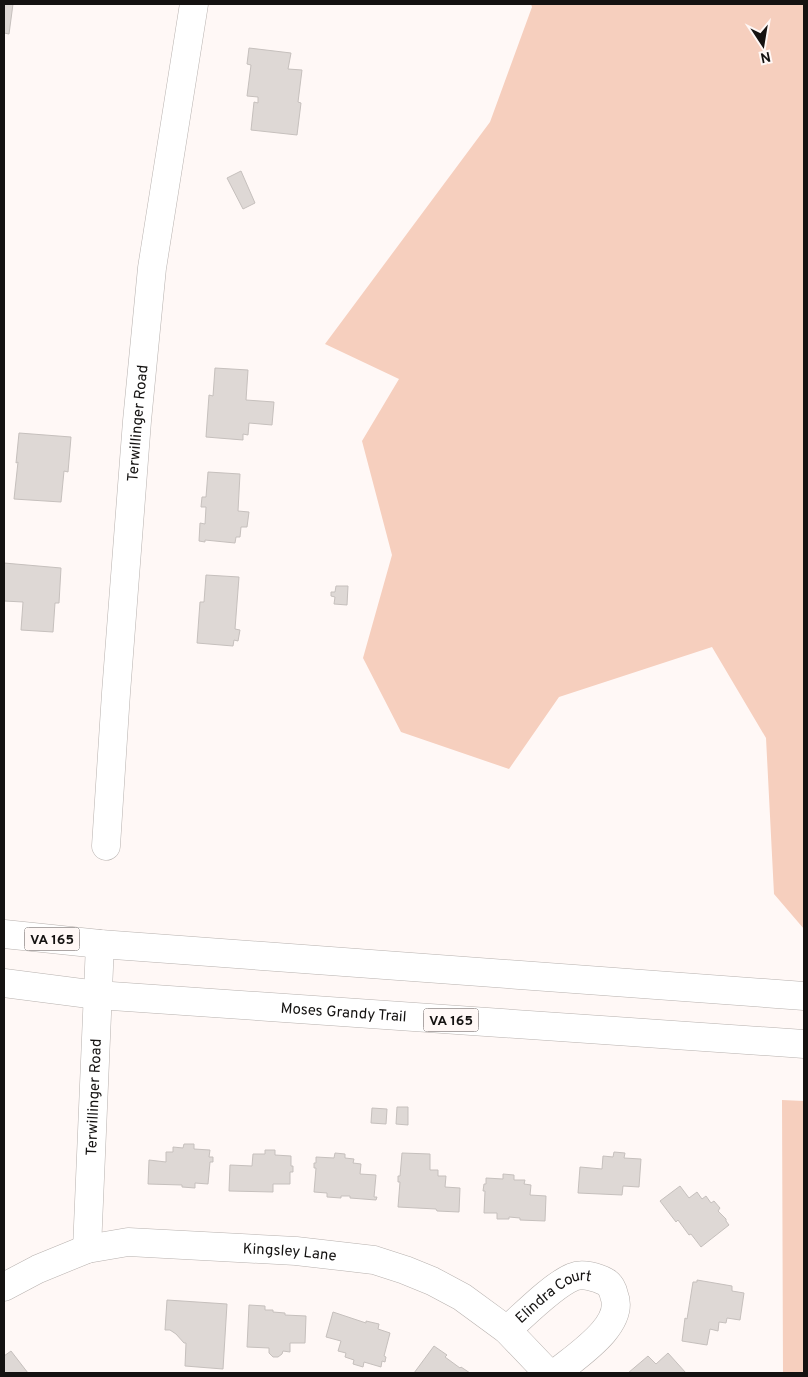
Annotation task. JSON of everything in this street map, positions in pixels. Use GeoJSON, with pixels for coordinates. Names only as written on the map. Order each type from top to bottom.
{"type":"FeatureCollection","features":[{"type":"Feature","properties":{"kind":"street","name":"Terwillinger Road"},"geometry":{"type":"LineString","coordinates":[[106,846],[137,421],[152,268],[194,4]]}},
{"type":"Feature","properties":{"kind":"street","name":"VA 165"},"geometry":{"type":"LineString","coordinates":[[4,934],[100,944],[804,996]]}},
{"type":"Feature","properties":{"kind":"street","name":"Terwillinger Road"},"geometry":{"type":"LineString","coordinates":[[87,1249],[100,944]]}},
{"type":"Feature","properties":{"kind":"street","name":"Moses Grandy Trail"},"geometry":{"type":"LineString","coordinates":[[4,983],[97,994],[804,1044]]}},
{"type":"Feature","properties":{"kind":"street","name":"Kingsley Lane"},"geometry":{"type":"LineString","coordinates":[[4,1287],[38,1269],[87,1249],[128,1242],[296,1251],[374,1260],[432,1281],[462,1297],[507,1330],[548,1373]]}},
{"type":"Feature","properties":{"kind":"street","name":"Elindra Court"},"geometry":{"type":"LineString","coordinates":[[507,1330],[557,1286],[574,1276],[593,1277],[608,1283],[615,1296],[615,1315],[604,1333],[556,1373]]}},
{"type":"Feature","properties":{"kind":"shaded area"},"geometry":{"type":"Polygon","coordinates":[[[531,4],[804,4],[804,929],[774,894],[766,738],[712,647],[559,697],[509,769],[401,732],[363,658],[392,555],[362,441],[399,379],[325,344],[490,122],[532,7],[531,4]]]}},
{"type":"Feature","properties":{"kind":"shaded area"},"geometry":{"type":"Polygon","coordinates":[[[782,1100],[804,1101],[804,1373],[783,1373],[782,1100]]]}},
{"type":"Feature","properties":{"kind":"building"},"geometry":{"type":"Polygon","coordinates":[[[4,4],[13,4],[9,34],[4,33],[4,4]]]}},
{"type":"Feature","properties":{"kind":"building"},"geometry":{"type":"Polygon","coordinates":[[[249,48],[291,53],[288,69],[302,70],[298,102],[301,103],[297,135],[251,130],[254,102],[258,103],[258,97],[247,96],[251,65],[247,64],[249,48]]]}},
{"type":"Feature","properties":{"kind":"building"},"geometry":{"type":"Polygon","coordinates":[[[241,171],[255,203],[243,209],[227,178],[241,171]]]}},
{"type":"Feature","properties":{"kind":"building"},"geometry":{"type":"Polygon","coordinates":[[[215,368],[248,370],[246,400],[274,402],[272,425],[249,423],[248,435],[243,434],[243,440],[206,437],[209,395],[213,396],[215,368]]]}},
{"type":"Feature","properties":{"kind":"building"},"geometry":{"type":"Polygon","coordinates":[[[19,433],[71,437],[68,472],[64,471],[61,502],[14,499],[19,433]]]}},
{"type":"Feature","properties":{"kind":"building"},"geometry":{"type":"Polygon","coordinates":[[[208,472],[240,474],[238,511],[249,512],[247,527],[241,527],[240,537],[236,537],[235,543],[199,541],[200,523],[205,524],[206,507],[201,507],[202,497],[206,497],[208,472]]]}},
{"type":"Feature","properties":{"kind":"building"},"geometry":{"type":"Polygon","coordinates":[[[4,563],[61,568],[59,603],[55,603],[53,632],[21,630],[23,602],[4,601],[4,563]]]}},
{"type":"Feature","properties":{"kind":"building"},"geometry":{"type":"Polygon","coordinates":[[[206,575],[239,577],[235,629],[240,630],[238,641],[234,640],[233,646],[197,643],[200,602],[204,602],[206,575]]]}},
{"type":"Feature","properties":{"kind":"building"},"geometry":{"type":"Polygon","coordinates":[[[336,586],[348,586],[347,605],[334,604],[335,597],[331,596],[331,592],[335,592],[336,586]]]}},
{"type":"Feature","properties":{"kind":"building"},"geometry":{"type":"Polygon","coordinates":[[[397,1107],[408,1107],[408,1125],[396,1124],[397,1107]]]}},
{"type":"Feature","properties":{"kind":"building"},"geometry":{"type":"Polygon","coordinates":[[[372,1108],[387,1109],[386,1124],[371,1123],[372,1108]]]}},
{"type":"Feature","properties":{"kind":"building"},"geometry":{"type":"Polygon","coordinates":[[[184,1144],[194,1144],[194,1149],[210,1150],[209,1157],[213,1157],[213,1162],[210,1162],[208,1184],[195,1183],[195,1188],[182,1187],[182,1185],[148,1184],[149,1160],[166,1162],[166,1152],[173,1152],[173,1147],[183,1148],[184,1144]]]}},
{"type":"Feature","properties":{"kind":"building"},"geometry":{"type":"Polygon","coordinates":[[[265,1150],[275,1150],[275,1155],[291,1156],[293,1172],[290,1172],[290,1184],[273,1184],[273,1192],[229,1191],[230,1165],[252,1166],[253,1154],[265,1154],[265,1150]]]}},
{"type":"Feature","properties":{"kind":"building"},"geometry":{"type":"Polygon","coordinates":[[[614,1152],[625,1153],[624,1158],[641,1159],[639,1187],[623,1186],[622,1195],[578,1193],[580,1167],[602,1169],[603,1156],[613,1157],[614,1152]]]}},
{"type":"Feature","properties":{"kind":"building"},"geometry":{"type":"Polygon","coordinates":[[[335,1153],[345,1154],[345,1158],[354,1159],[353,1163],[361,1164],[360,1174],[376,1175],[374,1197],[377,1197],[376,1200],[350,1198],[350,1196],[341,1196],[341,1198],[327,1197],[327,1193],[314,1192],[316,1168],[314,1168],[314,1163],[316,1163],[316,1157],[334,1158],[335,1153]]]}},
{"type":"Feature","properties":{"kind":"building"},"geometry":{"type":"Polygon","coordinates":[[[402,1153],[430,1154],[430,1170],[438,1170],[438,1176],[446,1176],[445,1187],[460,1188],[459,1212],[398,1207],[400,1182],[398,1182],[398,1176],[400,1176],[402,1153]]]}},
{"type":"Feature","properties":{"kind":"building"},"geometry":{"type":"Polygon","coordinates":[[[503,1174],[514,1175],[514,1180],[525,1180],[524,1184],[531,1185],[530,1195],[546,1196],[545,1221],[520,1220],[520,1218],[509,1217],[509,1219],[497,1219],[497,1213],[484,1213],[485,1191],[483,1191],[486,1178],[503,1179],[503,1174]]]}},
{"type":"Feature","properties":{"kind":"building"},"geometry":{"type":"Polygon","coordinates":[[[680,1186],[689,1198],[697,1192],[702,1199],[706,1196],[711,1203],[714,1201],[720,1208],[718,1211],[729,1225],[701,1247],[678,1220],[676,1222],[660,1201],[680,1186]]]}},
{"type":"Feature","properties":{"kind":"building"},"geometry":{"type":"Polygon","coordinates":[[[697,1280],[732,1286],[732,1291],[744,1293],[740,1320],[727,1318],[726,1323],[719,1322],[718,1331],[710,1329],[707,1345],[682,1341],[693,1282],[697,1282],[697,1280]]]}},
{"type":"Feature","properties":{"kind":"building"},"geometry":{"type":"Polygon","coordinates":[[[167,1300],[227,1304],[223,1369],[185,1366],[186,1343],[170,1330],[165,1330],[167,1300]]]}},
{"type":"Feature","properties":{"kind":"building"},"geometry":{"type":"Polygon","coordinates":[[[249,1305],[265,1306],[265,1310],[285,1313],[285,1315],[306,1316],[305,1343],[290,1343],[290,1352],[283,1351],[278,1357],[273,1357],[269,1353],[269,1348],[247,1347],[249,1305]]]}},
{"type":"Feature","properties":{"kind":"building"},"geometry":{"type":"Polygon","coordinates":[[[333,1312],[366,1323],[366,1321],[379,1324],[378,1329],[390,1333],[384,1356],[386,1357],[385,1362],[382,1361],[381,1367],[364,1362],[363,1367],[353,1364],[354,1360],[345,1357],[346,1353],[338,1351],[341,1341],[326,1337],[333,1312]]]}},
{"type":"Feature","properties":{"kind":"building"},"geometry":{"type":"Polygon","coordinates":[[[434,1346],[447,1355],[445,1357],[470,1373],[414,1373],[434,1346]]]}},
{"type":"Feature","properties":{"kind":"building"},"geometry":{"type":"Polygon","coordinates":[[[11,1351],[28,1373],[4,1373],[4,1356],[11,1351]]]}},
{"type":"Feature","properties":{"kind":"building"},"geometry":{"type":"Polygon","coordinates":[[[668,1353],[686,1373],[628,1373],[648,1356],[656,1364],[668,1353]]]}}]}
